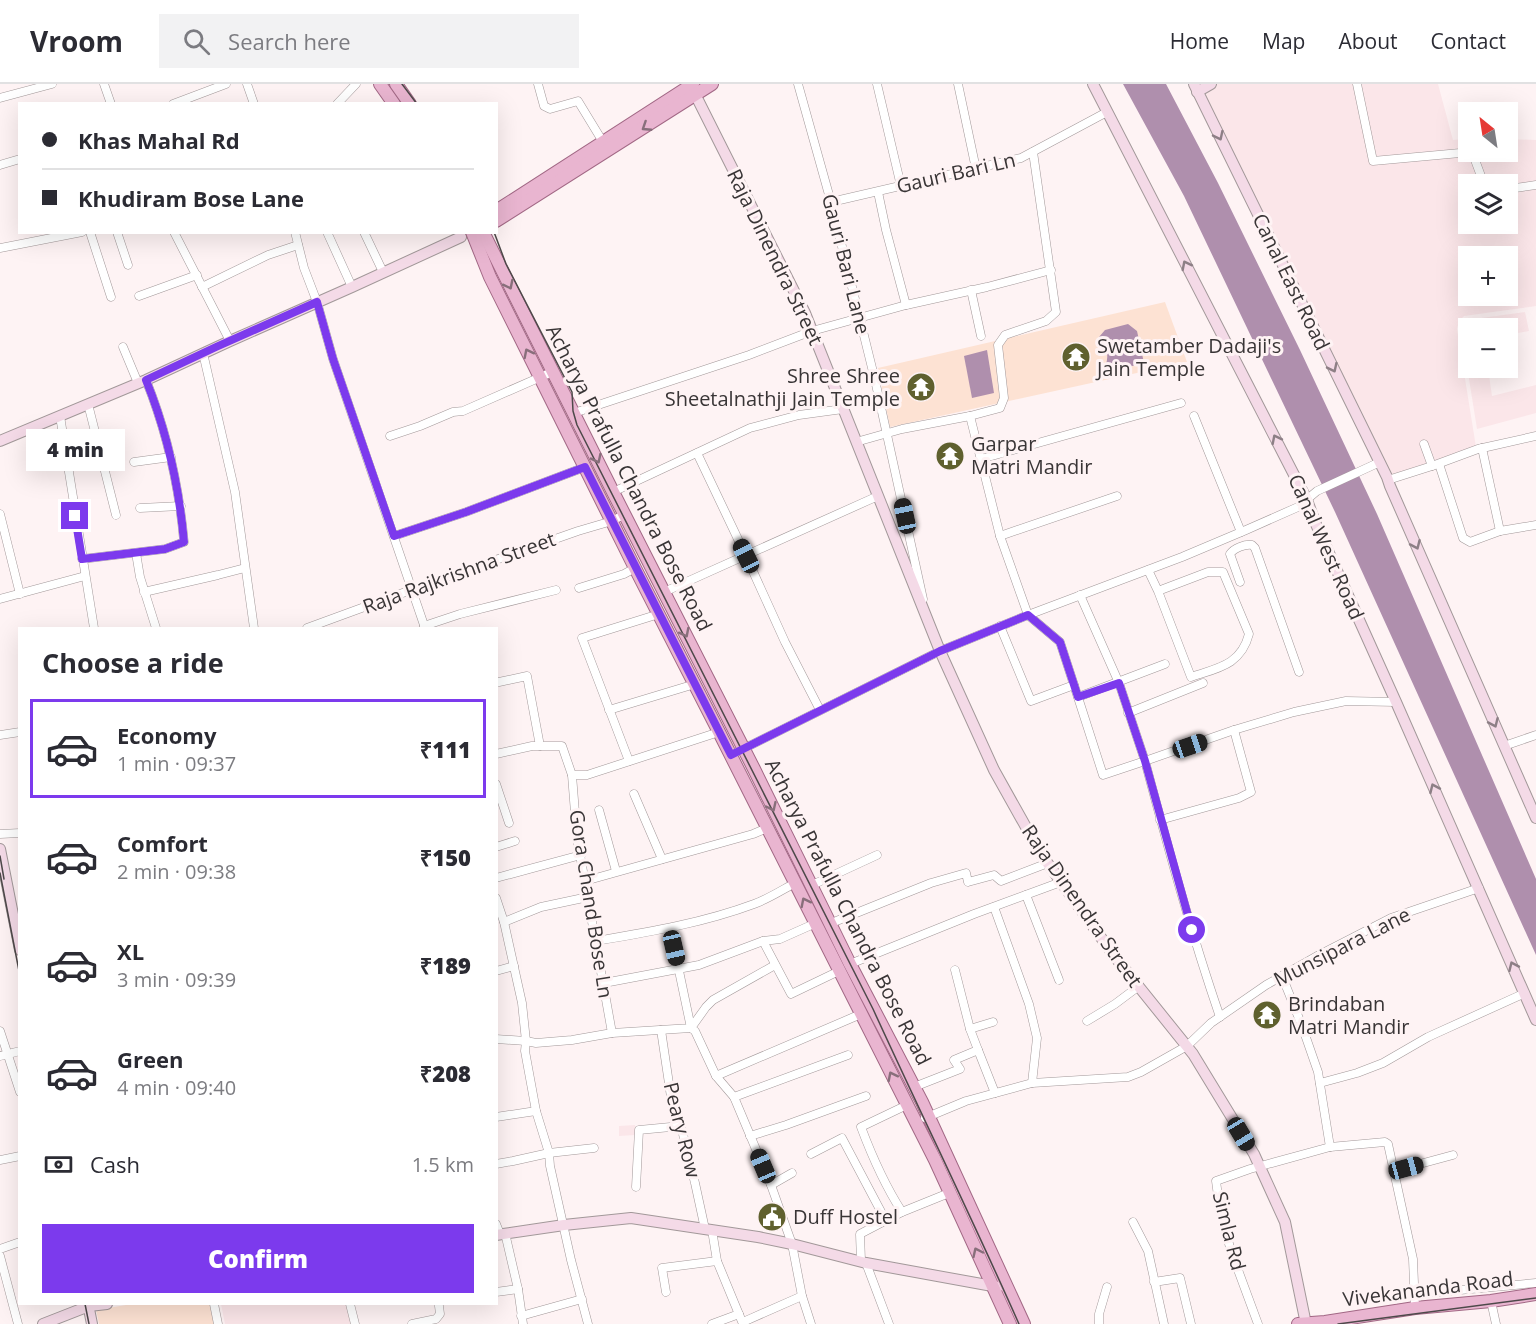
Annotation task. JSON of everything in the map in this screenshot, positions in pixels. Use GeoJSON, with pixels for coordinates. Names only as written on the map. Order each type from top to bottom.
{"type":"FeatureCollection","features":[{"type":"Feature","properties":{"kind":"main road"},"geometry":{"type":"LineString","coordinates":[[380,84],[393,102]]}},
{"type":"Feature","properties":{"kind":"main road"},"geometry":{"type":"LineString","coordinates":[[396,84],[409,102]]}},
{"type":"Feature","properties":{"kind":"main road"},"geometry":{"type":"LineString","coordinates":[[498,210],[692,87],[712,84]]}},
{"type":"Feature","properties":{"kind":"main road","name":"Canal West Road"},"geometry":{"type":"LineString","coordinates":[[1093,84],[1307,500],[1536,1020]]}},
{"type":"Feature","properties":{"kind":"main road"},"geometry":{"type":"LineString","coordinates":[[1195,88],[1211,84]]}},
{"type":"Feature","properties":{"kind":"main road"},"geometry":{"type":"LineString","coordinates":[[498,220],[610,150],[692,87]]}},
{"type":"Feature","properties":{"kind":"main road","name":"Raja Dinendra Street"},"geometry":{"type":"LineString","coordinates":[[692,87],[805,313],[940,651],[994,770],[1041,854],[1115,957],[1193,1054],[1248,1144],[1285,1222],[1303,1324]]}},
{"type":"Feature","properties":{"kind":"main road","name":"Canal East Road"},"geometry":{"type":"LineString","coordinates":[[1195,88],[1380,462],[1536,818]]}},
{"type":"Feature","properties":{"kind":"main road"},"geometry":{"type":"LineString","coordinates":[[0,441],[142,382],[230,340],[472,234]]}},
{"type":"Feature","properties":{"kind":"main road","name":"Acharya Prafulla Chandra Bose Road"},"geometry":{"type":"LineString","coordinates":[[472,234],[574,413],[744,748],[830,924],[861,1014],[907,1105],[1010,1324]]}},
{"type":"Feature","properties":{"kind":"main road","name":"Acharya Prafulla Chandra Bose Road"},"geometry":{"type":"LineString","coordinates":[[472,234],[490,277],[795,883],[816,923],[914,1087],[1024,1324]]}},
{"type":"Feature","properties":{"kind":"main road"},"geometry":{"type":"LineString","coordinates":[[0,849],[18,933]]}},
{"type":"Feature","properties":{"kind":"main road"},"geometry":{"type":"LineString","coordinates":[[499,1232],[631,1218],[792,1244],[863,1262],[1008,1291]]}},
{"type":"Feature","properties":{"kind":"main road","name":"Vivekananda Road"},"geometry":{"type":"LineString","coordinates":[[1303,1324],[1536,1294]]}},
{"type":"Feature","properties":{"kind":"main road"},"geometry":{"type":"LineString","coordinates":[[43,1324],[89,1305],[92,1324]]}},
{"type":"Feature","properties":{"kind":"street"},"geometry":{"type":"LineString","coordinates":[[0,98],[52,84]]}},
{"type":"Feature","properties":{"kind":"street"},"geometry":{"type":"LineString","coordinates":[[104,84],[110,102]]}},
{"type":"Feature","properties":{"kind":"street"},"geometry":{"type":"LineString","coordinates":[[178,102],[224,84]]}},
{"type":"Feature","properties":{"kind":"street"},"geometry":{"type":"LineString","coordinates":[[246,84],[253,102]]}},
{"type":"Feature","properties":{"kind":"street"},"geometry":{"type":"LineString","coordinates":[[339,102],[356,84]]}},
{"type":"Feature","properties":{"kind":"street"},"geometry":{"type":"LineString","coordinates":[[538,84],[544,106],[547,108],[578,101],[603,142]]}},
{"type":"Feature","properties":{"kind":"street","name":"Gauri Bari Lane"},"geometry":{"type":"LineString","coordinates":[[798,84],[860,317],[928,621]]}},
{"type":"Feature","properties":{"kind":"street"},"geometry":{"type":"LineString","coordinates":[[877,84],[901,186]]}},
{"type":"Feature","properties":{"kind":"street"},"geometry":{"type":"LineString","coordinates":[[958,84],[976,169]]}},
{"type":"Feature","properties":{"kind":"street"},"geometry":{"type":"LineString","coordinates":[[1357,84],[1373,161],[1458,153]]}},
{"type":"Feature","properties":{"kind":"street","name":"Gauri Bari Ln"},"geometry":{"type":"LineString","coordinates":[[831,202],[1021,159],[1107,112]]}},
{"type":"Feature","properties":{"kind":"street"},"geometry":{"type":"LineString","coordinates":[[856,442],[1000,408],[1004,398],[998,345],[1005,335],[1046,321],[1056,312],[1033,152]]}},
{"type":"Feature","properties":{"kind":"street"},"geometry":{"type":"LineString","coordinates":[[0,165],[18,160]]}},
{"type":"Feature","properties":{"kind":"street"},"geometry":{"type":"LineString","coordinates":[[1518,188],[1536,185]]}},
{"type":"Feature","properties":{"kind":"street"},"geometry":{"type":"LineString","coordinates":[[878,192],[906,305]]}},
{"type":"Feature","properties":{"kind":"street"},"geometry":{"type":"LineString","coordinates":[[0,248],[72,234]]}},
{"type":"Feature","properties":{"kind":"street"},"geometry":{"type":"LineString","coordinates":[[91,234],[111,297]]}},
{"type":"Feature","properties":{"kind":"street"},"geometry":{"type":"LineString","coordinates":[[118,234],[128,265]]}},
{"type":"Feature","properties":{"kind":"street"},"geometry":{"type":"LineString","coordinates":[[175,234],[230,340]]}},
{"type":"Feature","properties":{"kind":"street"},"geometry":{"type":"LineString","coordinates":[[295,234],[333,359],[425,627],[460,614],[556,590]]}},
{"type":"Feature","properties":{"kind":"street"},"geometry":{"type":"LineString","coordinates":[[328,234],[352,287]]}},
{"type":"Feature","properties":{"kind":"street"},"geometry":{"type":"LineString","coordinates":[[365,234],[384,272]]}},
{"type":"Feature","properties":{"kind":"street"},"geometry":{"type":"LineString","coordinates":[[202,286],[268,255],[298,245]]}},
{"type":"Feature","properties":{"kind":"street"},"geometry":{"type":"LineString","coordinates":[[574,413],[749,355],[812,331],[906,305],[1051,270]]}},
{"type":"Feature","properties":{"kind":"street"},"geometry":{"type":"LineString","coordinates":[[139,296],[197,275]]}},
{"type":"Feature","properties":{"kind":"street"},"geometry":{"type":"LineString","coordinates":[[971,290],[981,336]]}},
{"type":"Feature","properties":{"kind":"street"},"geometry":{"type":"LineString","coordinates":[[82,559],[165,549],[184,542],[181,506],[171,457],[155,402],[123,347]]}},
{"type":"Feature","properties":{"kind":"street"},"geometry":{"type":"LineString","coordinates":[[203,353],[235,492],[254,627]]}},
{"type":"Feature","properties":{"kind":"street"},"geometry":{"type":"LineString","coordinates":[[390,436],[453,412],[463,411],[552,372]]}},
{"type":"Feature","properties":{"kind":"street"},"geometry":{"type":"LineString","coordinates":[[981,459],[1181,403]]}},
{"type":"Feature","properties":{"kind":"street"},"geometry":{"type":"LineString","coordinates":[[88,405],[116,515]]}},
{"type":"Feature","properties":{"kind":"street"},"geometry":{"type":"LineString","coordinates":[[613,492],[750,428],[799,415],[843,409]]}},
{"type":"Feature","properties":{"kind":"street"},"geometry":{"type":"LineString","coordinates":[[60,416],[94,627]]}},
{"type":"Feature","properties":{"kind":"street"},"geometry":{"type":"LineString","coordinates":[[970,416],[1000,536],[1028,615],[1060,642],[1103,775],[1294,712],[1346,700],[1396,702]]}},
{"type":"Feature","properties":{"kind":"street"},"geometry":{"type":"LineString","coordinates":[[1194,416],[1244,531],[1255,548],[1299,672]]}},
{"type":"Feature","properties":{"kind":"street"},"geometry":{"type":"LineString","coordinates":[[1388,480],[1482,448],[1536,436]]}},
{"type":"Feature","properties":{"kind":"street"},"geometry":{"type":"LineString","coordinates":[[1424,444],[1435,465],[1463,538],[1470,542],[1500,531],[1536,525]]}},
{"type":"Feature","properties":{"kind":"street"},"geometry":{"type":"LineString","coordinates":[[1482,448],[1500,531]]}},
{"type":"Feature","properties":{"kind":"street"},"geometry":{"type":"LineString","coordinates":[[697,453],[785,642],[820,710]]}},
{"type":"Feature","properties":{"kind":"street"},"geometry":{"type":"LineString","coordinates":[[134,462],[171,457]]}},
{"type":"Feature","properties":{"kind":"street"},"geometry":{"type":"LineString","coordinates":[[731,755],[940,651],[1228,538],[1298,507],[1317,491],[1380,462]]}},
{"type":"Feature","properties":{"kind":"street"},"geometry":{"type":"LineString","coordinates":[[394,536],[466,512],[585,467]]}},
{"type":"Feature","properties":{"kind":"street"},"geometry":{"type":"LineString","coordinates":[[664,592],[878,496]]}},
{"type":"Feature","properties":{"kind":"street"},"geometry":{"type":"LineString","coordinates":[[1000,536],[1117,496]]}},
{"type":"Feature","properties":{"kind":"street"},"geometry":{"type":"LineString","coordinates":[[140,508],[181,506]]}},
{"type":"Feature","properties":{"kind":"street"},"geometry":{"type":"LineString","coordinates":[[0,514],[20,594]]}},
{"type":"Feature","properties":{"kind":"street","name":"Raja Rajkrishna Street"},"geometry":{"type":"LineString","coordinates":[[310,627],[578,531],[612,521],[625,514]]}},
{"type":"Feature","properties":{"kind":"street"},"geometry":{"type":"LineString","coordinates":[[1228,538],[1233,550]]}},
{"type":"Feature","properties":{"kind":"street"},"geometry":{"type":"LineString","coordinates":[[1240,582],[1230,554],[1233,550],[1252,545]]}},
{"type":"Feature","properties":{"kind":"street"},"geometry":{"type":"LineString","coordinates":[[136,553],[144,592],[156,627]]}},
{"type":"Feature","properties":{"kind":"street"},"geometry":{"type":"LineString","coordinates":[[144,592],[245,568]]}},
{"type":"Feature","properties":{"kind":"street"},"geometry":{"type":"LineString","coordinates":[[579,588],[624,574],[635,568]]}},
{"type":"Feature","properties":{"kind":"street"},"geometry":{"type":"LineString","coordinates":[[1150,569],[1154,574],[1153,579],[1191,677],[1226,665],[1240,655],[1249,634],[1223,572],[1208,572],[1158,591]]}},
{"type":"Feature","properties":{"kind":"street"},"geometry":{"type":"LineString","coordinates":[[0,599],[85,576]]}},
{"type":"Feature","properties":{"kind":"street"},"geometry":{"type":"LineString","coordinates":[[1080,595],[1119,683],[1145,761],[1205,975],[1220,1017]]}},
{"type":"Feature","properties":{"kind":"street"},"geometry":{"type":"LineString","coordinates":[[629,761],[582,638],[659,614]]}},
{"type":"Feature","properties":{"kind":"street"},"geometry":{"type":"LineString","coordinates":[[1000,626],[1031,701],[1074,685]]}},
{"type":"Feature","properties":{"kind":"street"},"geometry":{"type":"LineString","coordinates":[[1078,697],[1166,664]]}},
{"type":"Feature","properties":{"kind":"street"},"geometry":{"type":"LineString","coordinates":[[498,754],[540,746],[527,676],[499,682]]}},
{"type":"Feature","properties":{"kind":"street"},"geometry":{"type":"LineString","coordinates":[[1128,712],[1203,683]]}},
{"type":"Feature","properties":{"kind":"street"},"geometry":{"type":"LineString","coordinates":[[609,710],[695,684]]}},
{"type":"Feature","properties":{"kind":"street"},"geometry":{"type":"LineString","coordinates":[[1160,820],[1239,798],[1251,792],[1234,730]]}},
{"type":"Feature","properties":{"kind":"street"},"geometry":{"type":"LineString","coordinates":[[0,735],[18,732]]}},
{"type":"Feature","properties":{"kind":"street"},"geometry":{"type":"LineString","coordinates":[[572,774],[587,775],[719,732]]}},
{"type":"Feature","properties":{"kind":"street"},"geometry":{"type":"LineString","coordinates":[[1504,746],[1536,735]]}},
{"type":"Feature","properties":{"kind":"street","name":"Gora Chand Bose Ln"},"geometry":{"type":"LineString","coordinates":[[540,746],[562,746],[572,774],[578,838],[612,1033]]}},
{"type":"Feature","properties":{"kind":"street"},"geometry":{"type":"LineString","coordinates":[[498,790],[509,823]]}},
{"type":"Feature","properties":{"kind":"street"},"geometry":{"type":"LineString","coordinates":[[634,794],[662,859]]}},
{"type":"Feature","properties":{"kind":"street"},"geometry":{"type":"LineString","coordinates":[[598,810],[615,871]]}},
{"type":"Feature","properties":{"kind":"street"},"geometry":{"type":"LineString","coordinates":[[585,880],[753,834],[767,828]]}},
{"type":"Feature","properties":{"kind":"street"},"geometry":{"type":"LineString","coordinates":[[0,834],[18,833]]}},
{"type":"Feature","properties":{"kind":"street"},"geometry":{"type":"LineString","coordinates":[[498,846],[515,841]]}},
{"type":"Feature","properties":{"kind":"street"},"geometry":{"type":"LineString","coordinates":[[498,877],[581,855]]}},
{"type":"Feature","properties":{"kind":"street"},"geometry":{"type":"LineString","coordinates":[[810,886],[876,855]]}},
{"type":"Feature","properties":{"kind":"street"},"geometry":{"type":"LineString","coordinates":[[830,924],[932,883],[966,873],[968,882],[994,875],[1001,881],[1048,863]]}},
{"type":"Feature","properties":{"kind":"street"},"geometry":{"type":"LineString","coordinates":[[762,941],[791,994],[844,968],[1061,882]]}},
{"type":"Feature","properties":{"kind":"street"},"geometry":{"type":"LineString","coordinates":[[596,941],[670,928],[755,904],[795,883]]}},
{"type":"Feature","properties":{"kind":"street","name":"Munsipara Lane"},"geometry":{"type":"LineString","coordinates":[[915,1122],[966,1101],[1032,1083],[1128,1077],[1141,1072],[1187,1047],[1211,1023],[1266,985],[1319,955],[1391,918],[1479,888]]}},
{"type":"Feature","properties":{"kind":"street"},"geometry":{"type":"LineString","coordinates":[[1026,895],[1059,980]]}},
{"type":"Feature","properties":{"kind":"street"},"geometry":{"type":"LineString","coordinates":[[504,922],[541,907],[588,897]]}},
{"type":"Feature","properties":{"kind":"street"},"geometry":{"type":"LineString","coordinates":[[994,907],[1029,1004],[1037,1038],[1032,1083]]}},
{"type":"Feature","properties":{"kind":"street"},"geometry":{"type":"LineString","coordinates":[[498,908],[504,922],[522,1004],[525,1051],[536,1111],[549,1153],[549,1166],[588,1324]]}},
{"type":"Feature","properties":{"kind":"street"},"geometry":{"type":"LineString","coordinates":[[604,983],[699,965],[762,941],[780,939],[816,923]]}},
{"type":"Feature","properties":{"kind":"street"},"geometry":{"type":"LineString","coordinates":[[670,928],[692,1028],[716,1076],[734,1097],[771,1185],[792,1244],[802,1296],[811,1324]]}},
{"type":"Feature","properties":{"kind":"street"},"geometry":{"type":"LineString","coordinates":[[692,1028],[713,1000],[775,965]]}},
{"type":"Feature","properties":{"kind":"street"},"geometry":{"type":"LineString","coordinates":[[498,970],[514,966]]}},
{"type":"Feature","properties":{"kind":"street"},"geometry":{"type":"LineString","coordinates":[[955,970],[970,1029],[995,1093]]}},
{"type":"Feature","properties":{"kind":"street"},"geometry":{"type":"LineString","coordinates":[[1282,976],[1318,1072],[1330,1147]]}},
{"type":"Feature","properties":{"kind":"street"},"geometry":{"type":"LineString","coordinates":[[1087,1022],[1138,986]]}},
{"type":"Feature","properties":{"kind":"street"},"geometry":{"type":"LineString","coordinates":[[1320,1083],[1383,1063],[1428,1037],[1525,993]]}},
{"type":"Feature","properties":{"kind":"street"},"geometry":{"type":"LineString","coordinates":[[716,1076],[861,1014]]}},
{"type":"Feature","properties":{"kind":"street"},"geometry":{"type":"LineString","coordinates":[[970,1029],[993,1022]]}},
{"type":"Feature","properties":{"kind":"street"},"geometry":{"type":"LineString","coordinates":[[498,1039],[536,1043],[612,1033],[692,1028]]}},
{"type":"Feature","properties":{"kind":"street","name":"Peary Row"},"geometry":{"type":"LineString","coordinates":[[661,1030],[671,1097],[681,1126],[708,1230],[717,1261],[742,1320]]}},
{"type":"Feature","properties":{"kind":"street"},"geometry":{"type":"LineString","coordinates":[[0,1031],[4,1055],[18,1087]]}},
{"type":"Feature","properties":{"kind":"street"},"geometry":{"type":"LineString","coordinates":[[914,1087],[960,1069],[954,1060],[978,1050]]}},
{"type":"Feature","properties":{"kind":"street"},"geometry":{"type":"LineString","coordinates":[[734,1097],[848,1055]]}},
{"type":"Feature","properties":{"kind":"street"},"geometry":{"type":"LineString","coordinates":[[750,1136],[866,1096]]}},
{"type":"Feature","properties":{"kind":"street"},"geometry":{"type":"LineString","coordinates":[[902,1212],[878,1170],[861,1127],[907,1105]]}},
{"type":"Feature","properties":{"kind":"street"},"geometry":{"type":"LineString","coordinates":[[498,1117],[536,1111]]}},
{"type":"Feature","properties":{"kind":"street"},"geometry":{"type":"LineString","coordinates":[[636,1187],[639,1130],[681,1126]]}},
{"type":"Feature","properties":{"kind":"street"},"geometry":{"type":"LineString","coordinates":[[811,1155],[842,1138],[886,1221]]}},
{"type":"Feature","properties":{"kind":"street"},"geometry":{"type":"LineString","coordinates":[[1260,1167],[1330,1147],[1386,1142],[1413,1259],[1415,1308]]}},
{"type":"Feature","properties":{"kind":"street"},"geometry":{"type":"LineString","coordinates":[[498,1164],[549,1153],[594,1148]]}},
{"type":"Feature","properties":{"kind":"street"},"geometry":{"type":"LineString","coordinates":[[1394,1171],[1453,1155]]}},
{"type":"Feature","properties":{"kind":"street"},"geometry":{"type":"LineString","coordinates":[[0,1160],[18,1156]]}},
{"type":"Feature","properties":{"kind":"street","name":"Simla Rd"},"geometry":{"type":"LineString","coordinates":[[1258,1324],[1231,1251],[1220,1211],[1216,1180],[1260,1167]]}},
{"type":"Feature","properties":{"kind":"street"},"geometry":{"type":"LineString","coordinates":[[771,1185],[792,1173]]}},
{"type":"Feature","properties":{"kind":"street"},"geometry":{"type":"LineString","coordinates":[[889,1324],[863,1262],[860,1234],[902,1212],[949,1193]]}},
{"type":"Feature","properties":{"kind":"street"},"geometry":{"type":"LineString","coordinates":[[1134,1222],[1148,1251],[1164,1324]]}},
{"type":"Feature","properties":{"kind":"street"},"geometry":{"type":"LineString","coordinates":[[499,1232],[518,1289],[522,1320],[582,1299]]}},
{"type":"Feature","properties":{"kind":"street"},"geometry":{"type":"LineString","coordinates":[[0,1248],[18,1243]]}},
{"type":"Feature","properties":{"kind":"street"},"geometry":{"type":"LineString","coordinates":[[0,1256],[18,1324]]}},
{"type":"Feature","properties":{"kind":"street"},"geometry":{"type":"LineString","coordinates":[[666,1292],[662,1268],[717,1261]]}},
{"type":"Feature","properties":{"kind":"street"},"geometry":{"type":"LineString","coordinates":[[1154,1282],[1180,1278],[1191,1324]]}},
{"type":"Feature","properties":{"kind":"street"},"geometry":{"type":"LineString","coordinates":[[1416,1294],[1536,1283]]}},
{"type":"Feature","properties":{"kind":"street"},"geometry":{"type":"LineString","coordinates":[[1099,1324],[1099,1314],[1107,1287]]}},
{"type":"Feature","properties":{"kind":"street"},"geometry":{"type":"LineString","coordinates":[[498,1292],[518,1289]]}},
{"type":"Feature","properties":{"kind":"street"},"geometry":{"type":"LineString","coordinates":[[712,1324],[742,1320],[802,1296]]}},
{"type":"Feature","properties":{"kind":"street"},"geometry":{"type":"LineString","coordinates":[[1491,1301],[1496,1324]]}},
{"type":"Feature","properties":{"kind":"street"},"geometry":{"type":"LineString","coordinates":[[214,1305],[218,1324]]}},
{"type":"Feature","properties":{"kind":"street"},"geometry":{"type":"LineString","coordinates":[[350,1305],[355,1324]]}},
{"type":"Feature","properties":{"kind":"street"},"geometry":{"type":"LineString","coordinates":[[412,1324],[436,1319],[440,1314],[438,1305]]}},
{"type":"Feature","properties":{"kind":"shaded area"},"geometry":{"type":"Polygon","coordinates":[[[1123,84],[1166,84],[1218,183],[1300,350],[1377,514],[1536,879],[1536,955],[1335,512],[1184,196],[1123,84]]]}},
{"type":"Feature","properties":{"kind":"shaded area"},"geometry":{"type":"Polygon","coordinates":[[[1214,84],[1438,84],[1453,140],[1458,140],[1458,162],[1518,162],[1518,139],[1536,140],[1536,306],[1458,318],[1458,378],[1465,378],[1476,447],[1390,476],[1199,92],[1214,84]]]}},
{"type":"Feature","properties":{"kind":"shaded area"},"geometry":{"type":"Polygon","coordinates":[[[1165,302],[1187,362],[890,427],[878,368],[1165,302]]]}},
{"type":"Feature","properties":{"kind":"shaded area"},"geometry":{"type":"Polygon","coordinates":[[[1525,312],[1529,331],[1518,333],[1518,318],[1482,318],[1525,312]]]}},
{"type":"Feature","properties":{"kind":"shaded area"},"geometry":{"type":"Polygon","coordinates":[[[1128,324],[1137,331],[1144,363],[1113,371],[1106,365],[1107,350],[1099,337],[1105,330],[1128,324]]]}},
{"type":"Feature","properties":{"kind":"shaded area"},"geometry":{"type":"Polygon","coordinates":[[[987,350],[994,393],[972,398],[964,356],[987,350]]]}},
{"type":"Feature","properties":{"kind":"shaded area"},"geometry":{"type":"Polygon","coordinates":[[[1469,378],[1489,378],[1492,396],[1536,385],[1536,413],[1477,429],[1469,378]]]}},
{"type":"Feature","properties":{"kind":"shaded area"},"geometry":{"type":"Polygon","coordinates":[[[635,1125],[635,1135],[619,1136],[619,1126],[635,1125]]]}},
{"type":"Feature","properties":{"kind":"shaded area"},"geometry":{"type":"Polygon","coordinates":[[[126,1305],[210,1305],[214,1324],[99,1324],[96,1310],[126,1305]]]}},
{"type":"Feature","properties":{"kind":"shaded area"},"geometry":{"type":"Polygon","coordinates":[[[221,1305],[347,1305],[351,1324],[225,1324],[221,1305]]]}},
{"type":"Feature","properties":{"kind":"tram line"},"geometry":{"type":"LineString","coordinates":[[402,84],[416,102]]}},
{"type":"Feature","properties":{"kind":"tram line"},"geometry":{"type":"LineString","coordinates":[[495,234],[506,264],[572,392],[573,411],[577,425],[873,1009],[1019,1324]]}},
{"type":"Feature","properties":{"kind":"tram line"},"geometry":{"type":"LineString","coordinates":[[0,856],[4,879]]}},
{"type":"Feature","properties":{"kind":"tram line"},"geometry":{"type":"LineString","coordinates":[[0,873],[18,966]]}},
{"type":"Feature","properties":{"kind":"tram line"},"geometry":{"type":"LineString","coordinates":[[1338,1324],[1536,1298]]}},
{"type":"Feature","properties":{"kind":"tram line"},"geometry":{"type":"LineString","coordinates":[[85,1305],[89,1324]]}},
{"type":"Feature","properties":{"kind":"place","name":"Swetamber Dadaji's Jain Temple"},"geometry":{"type":"Point","coordinates":[1076,357]}},
{"type":"Feature","properties":{"kind":"place","name":"Shree Shree Sheetalnathji Jain Temple"},"geometry":{"type":"Point","coordinates":[921,387]}},
{"type":"Feature","properties":{"kind":"place","name":"Garpar Matri Mandir"},"geometry":{"type":"Point","coordinates":[950,456]}},
{"type":"Feature","properties":{"kind":"place","name":"Brindaban Matri Mandir"},"geometry":{"type":"Point","coordinates":[1267,1015]}},
{"type":"Feature","properties":{"kind":"place","name":"Duff Hostel"},"geometry":{"type":"Point","coordinates":[772,1217]}},
{"type":"Feature","properties":{"kind":"route"},"geometry":{"type":"LineString","coordinates":[[75,516],[82,559],[165,549],[184,542],[181,506],[171,457],[146,380],[317,302],[333,359],[394,536],[466,512],[585,467],[731,755],[940,651],[1028,615],[1060,642],[1078,697],[1119,683],[1145,761],[1192,930]]}}]}
